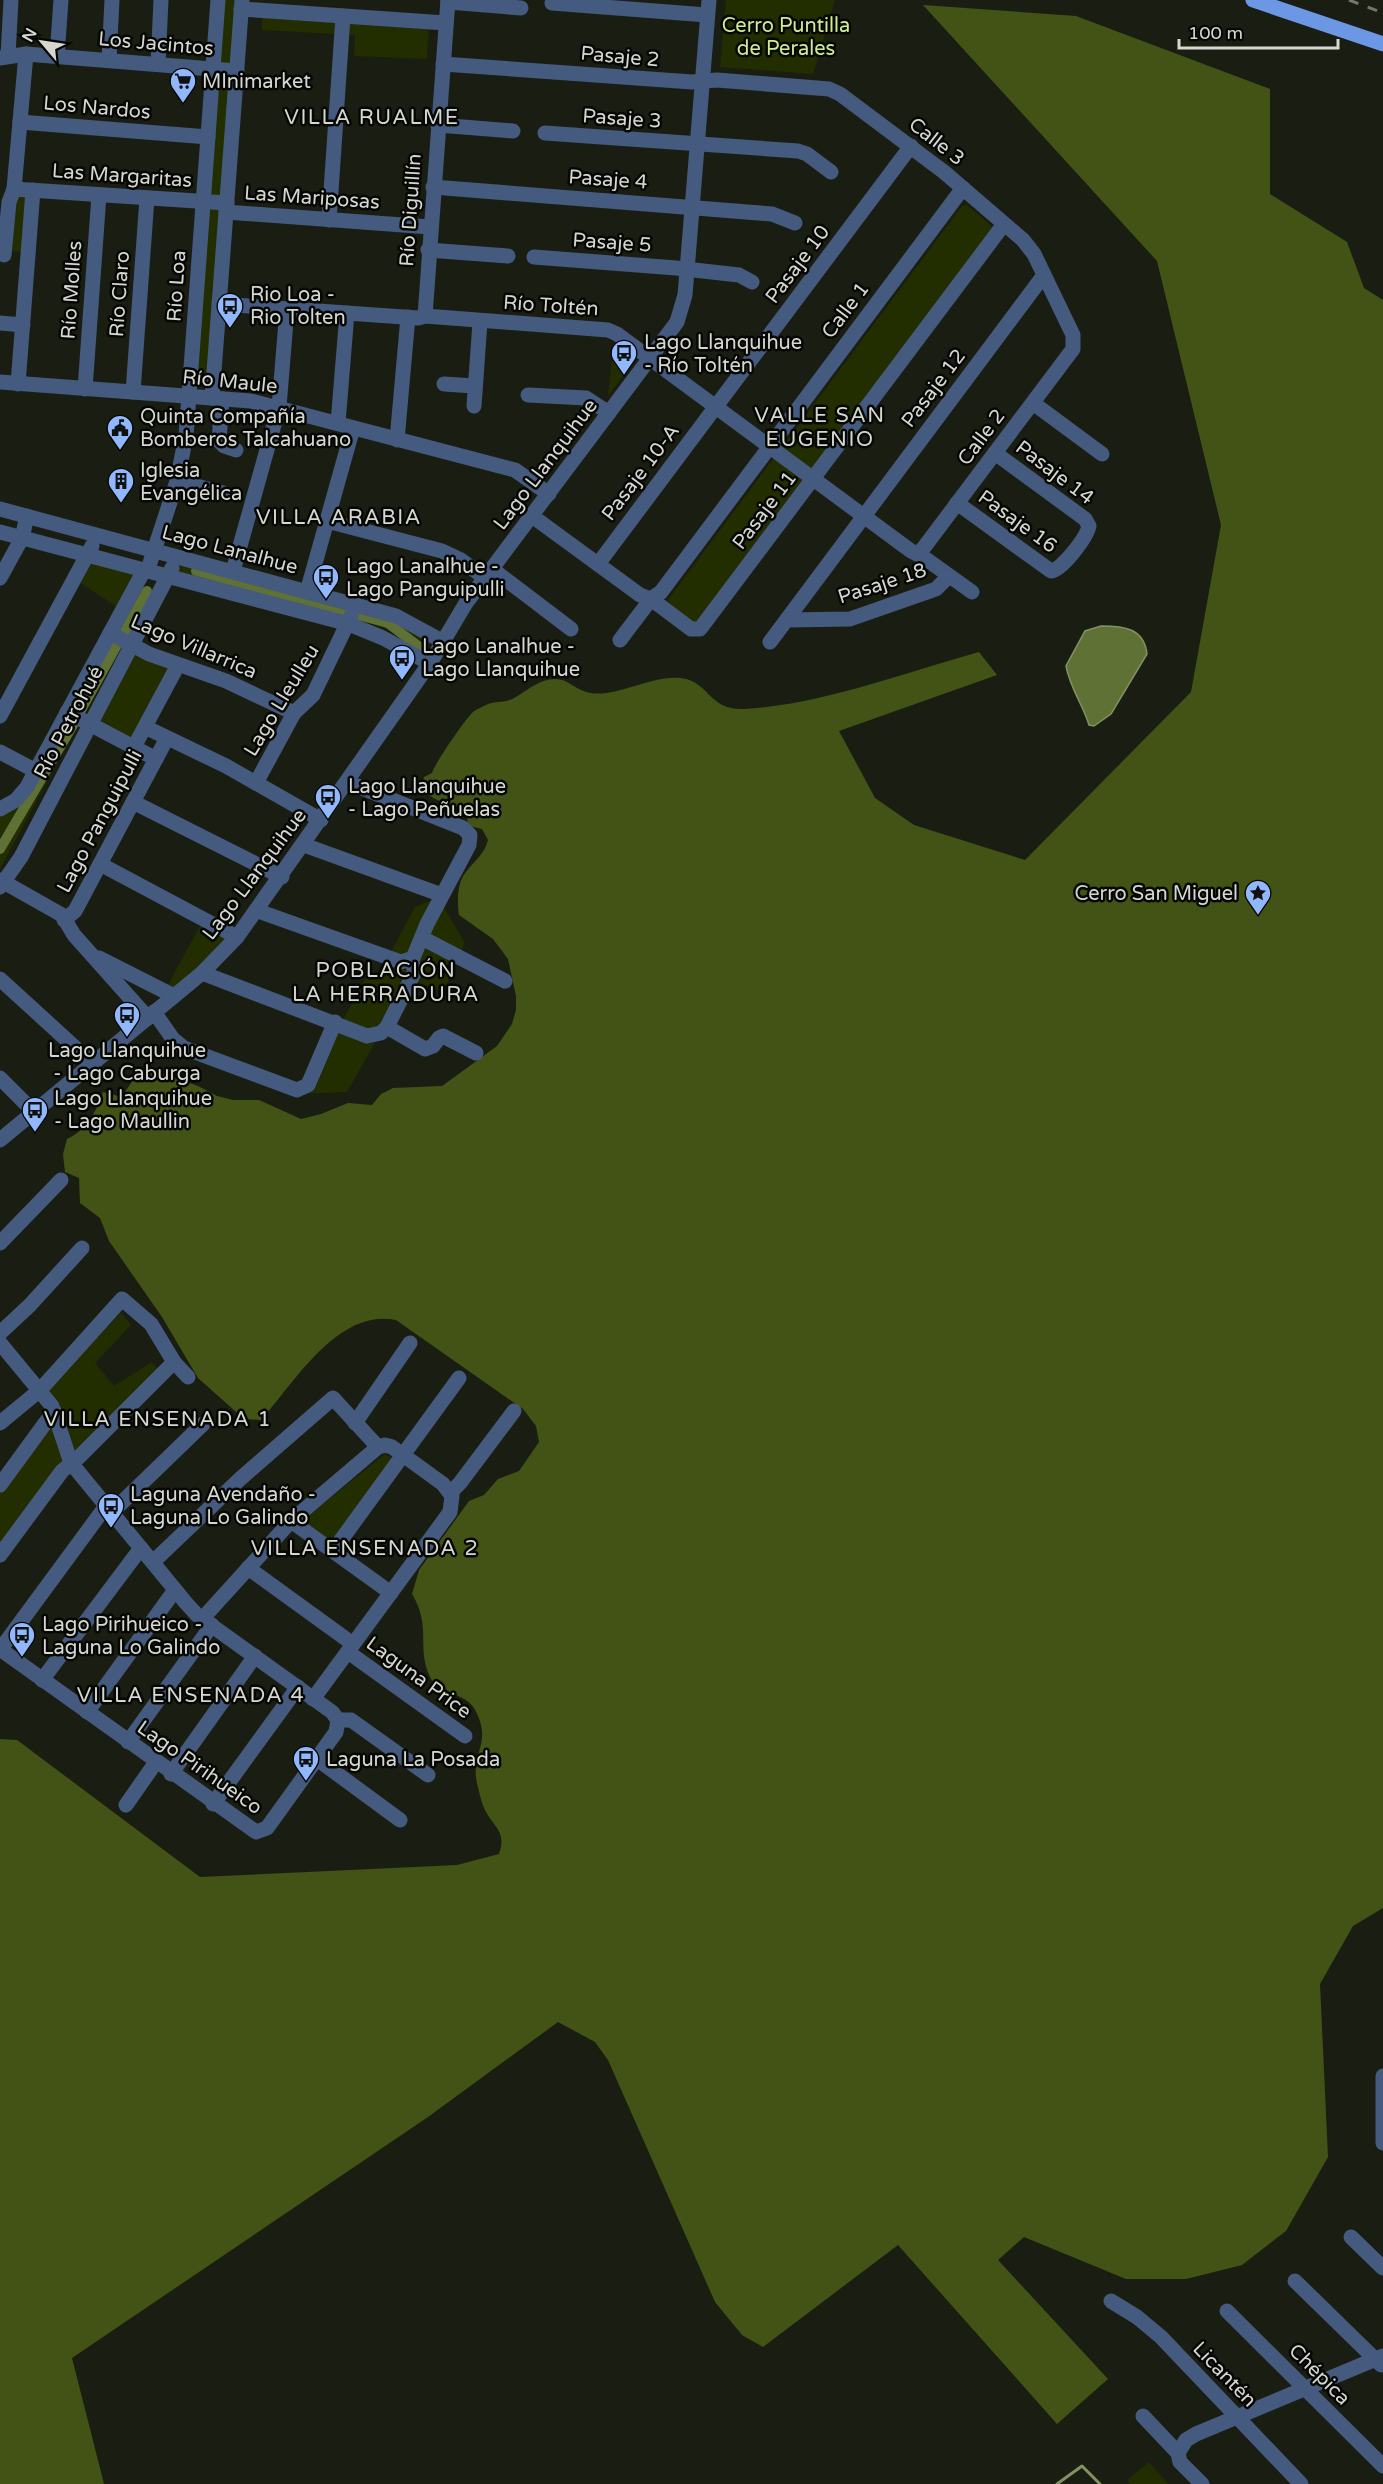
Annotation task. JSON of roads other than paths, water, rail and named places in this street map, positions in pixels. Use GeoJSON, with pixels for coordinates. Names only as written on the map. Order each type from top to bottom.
{"type":"FeatureCollection","features":[{"type":"Feature","properties":{"kind":"main road"},"geometry":{"type":"LineString","coordinates":[[1253,0],[1383,44]]}},
{"type":"Feature","properties":{"kind":"street"},"geometry":{"type":"LineString","coordinates":[[4,57],[12,0]]}},
{"type":"Feature","properties":{"kind":"street"},"geometry":{"type":"LineString","coordinates":[[57,56],[61,0]]}},
{"type":"Feature","properties":{"kind":"street"},"geometry":{"type":"LineString","coordinates":[[109,60],[112,0]]}},
{"type":"Feature","properties":{"kind":"street"},"geometry":{"type":"LineString","coordinates":[[158,64],[161,0]]}},
{"type":"Feature","properties":{"kind":"street","name":"Río Loa"},"geometry":{"type":"LineString","coordinates":[[148,570],[177,480],[185,443],[218,0]]}},
{"type":"Feature","properties":{"kind":"street"},"geometry":{"type":"LineString","coordinates":[[448,1],[521,8]]}},
{"type":"Feature","properties":{"kind":"street","name":"Río Diguillín"},"geometry":{"type":"LineString","coordinates":[[425,316],[428,250],[448,1]]}},
{"type":"Feature","properties":{"kind":"street"},"geometry":{"type":"LineString","coordinates":[[552,3],[708,7]]}},
{"type":"Feature","properties":{"kind":"street"},"geometry":{"type":"LineString","coordinates":[[236,450],[224,446],[219,441],[217,399],[219,304],[242,4],[343,16],[446,23]]}},
{"type":"Feature","properties":{"kind":"street","name":"Lago Llanquihue"},"geometry":{"type":"LineString","coordinates":[[0,1140],[201,973],[237,937],[282,877],[444,642],[460,613],[651,357],[681,313],[687,270],[708,7]]}},
{"type":"Feature","properties":{"kind":"street"},"geometry":{"type":"LineString","coordinates":[[329,220],[343,16]]}},
{"type":"Feature","properties":{"kind":"street"},"geometry":{"type":"LineString","coordinates":[[26,54],[14,189],[9,202],[2,255],[28,257]]}},
{"type":"Feature","properties":{"kind":"street","name":"Los Jacintos"},"geometry":{"type":"LineString","coordinates":[[4,57],[26,54],[237,71]]}},
{"type":"Feature","properties":{"kind":"street","name":"Pasaje 2"},"geometry":{"type":"LineString","coordinates":[[443,64],[702,81]]}},
{"type":"Feature","properties":{"kind":"street","name":"Calle 3"},"geometry":{"type":"LineString","coordinates":[[702,81],[717,80],[829,89],[840,94],[911,146],[1027,244],[1073,335],[1074,344]]}},
{"type":"Feature","properties":{"kind":"street","name":"Los Nardos"},"geometry":{"type":"LineString","coordinates":[[20,122],[208,137]]}},
{"type":"Feature","properties":{"kind":"street"},"geometry":{"type":"LineString","coordinates":[[438,125],[513,131]]}},
{"type":"Feature","properties":{"kind":"street","name":"Pasaje 3"},"geometry":{"type":"LineString","coordinates":[[545,133],[798,151],[807,154],[831,172]]}},
{"type":"Feature","properties":{"kind":"street","name":"Pasaje 10"},"geometry":{"type":"LineString","coordinates":[[716,406],[911,146]]}},
{"type":"Feature","properties":{"kind":"street","name":"Pasaje 4"},"geometry":{"type":"LineString","coordinates":[[433,187],[778,215],[795,223]]}},
{"type":"Feature","properties":{"kind":"street","name":"Calle 1"},"geometry":{"type":"LineString","coordinates":[[620,640],[651,599],[661,592],[963,188]]}},
{"type":"Feature","properties":{"kind":"street","name":"Las Margaritas"},"geometry":{"type":"LineString","coordinates":[[14,189],[202,202],[226,208]]}},
{"type":"Feature","properties":{"kind":"street"},"geometry":{"type":"LineString","coordinates":[[18,384],[33,190]]}},
{"type":"Feature","properties":{"kind":"street","name":"Río Molles"},"geometry":{"type":"LineString","coordinates":[[85,389],[99,195]]}},
{"type":"Feature","properties":{"kind":"street","name":"Río Claro"},"geometry":{"type":"LineString","coordinates":[[133,393],[147,198]]}},
{"type":"Feature","properties":{"kind":"street","name":"Las Mariposas"},"geometry":{"type":"LineString","coordinates":[[226,208],[329,220],[430,227]]}},
{"type":"Feature","properties":{"kind":"street","name":"Pasaje 11"},"geometry":{"type":"LineString","coordinates":[[532,516],[640,595],[651,599],[691,629],[702,627],[1004,224]]}},
{"type":"Feature","properties":{"kind":"street"},"geometry":{"type":"LineString","coordinates":[[428,250],[508,256]]}},
{"type":"Feature","properties":{"kind":"street","name":"Pasaje 5"},"geometry":{"type":"LineString","coordinates":[[534,257],[740,275],[752,282]]}},
{"type":"Feature","properties":{"kind":"street","name":"Pasaje 12"},"geometry":{"type":"LineString","coordinates":[[770,642],[1044,275]]}},
{"type":"Feature","properties":{"kind":"street","name":"Río Toltén"},"geometry":{"type":"LineString","coordinates":[[219,304],[608,330],[651,357],[864,516],[972,592]]}},
{"type":"Feature","properties":{"kind":"street"},"geometry":{"type":"LineString","coordinates":[[233,571],[279,407],[287,309]]}},
{"type":"Feature","properties":{"kind":"street"},"geometry":{"type":"LineString","coordinates":[[307,592],[327,521],[346,425],[347,313]]}},
{"type":"Feature","properties":{"kind":"street"},"geometry":{"type":"LineString","coordinates":[[397,440],[408,318]]}},
{"type":"Feature","properties":{"kind":"street"},"geometry":{"type":"LineString","coordinates":[[474,406],[480,322]]}},
{"type":"Feature","properties":{"kind":"street"},"geometry":{"type":"LineString","coordinates":[[0,323],[23,325]]}},
{"type":"Feature","properties":{"kind":"street","name":"Calle 2"},"geometry":{"type":"LineString","coordinates":[[916,553],[922,550],[1033,403],[1074,344]]}},
{"type":"Feature","properties":{"kind":"street","name":"Río Maule"},"geometry":{"type":"LineString","coordinates":[[0,382],[217,399],[279,407],[514,470],[549,494]]}},
{"type":"Feature","properties":{"kind":"street"},"geometry":{"type":"LineString","coordinates":[[444,384],[474,386]]}},
{"type":"Feature","properties":{"kind":"street"},"geometry":{"type":"LineString","coordinates":[[528,394],[586,398],[609,413]]}},
{"type":"Feature","properties":{"kind":"street"},"geometry":{"type":"LineString","coordinates":[[1033,403],[1102,454]]}},
{"type":"Feature","properties":{"kind":"street","name":"Pasaje 10-A"},"geometry":{"type":"LineString","coordinates":[[598,564],[716,406]]}},
{"type":"Feature","properties":{"kind":"street","name":"Pasaje 14"},"geometry":{"type":"LineString","coordinates":[[995,453],[1085,519],[1089,526],[1088,531],[1061,567],[1054,571]]}},
{"type":"Feature","properties":{"kind":"street"},"geometry":{"type":"LineString","coordinates":[[177,480],[224,493]]}},
{"type":"Feature","properties":{"kind":"street","name":"Pasaje 16"},"geometry":{"type":"LineString","coordinates":[[957,503],[1045,568],[1054,571]]}},
{"type":"Feature","properties":{"kind":"street","name":"Lago Lanalhue"},"geometry":{"type":"LineString","coordinates":[[0,509],[405,619],[444,642]]}},
{"type":"Feature","properties":{"kind":"street"},"geometry":{"type":"LineString","coordinates":[[0,578],[22,538],[27,516]]}},
{"type":"Feature","properties":{"kind":"street"},"geometry":{"type":"LineString","coordinates":[[327,521],[442,550],[489,573],[571,629]]}},
{"type":"Feature","properties":{"kind":"street","name":"Lago Lanalhue"},"geometry":{"type":"LineString","coordinates":[[0,532],[349,624],[383,638],[429,663]]}},
{"type":"Feature","properties":{"kind":"street"},"geometry":{"type":"LineString","coordinates":[[0,716],[96,534]]}},
{"type":"Feature","properties":{"kind":"street"},"geometry":{"type":"LineString","coordinates":[[169,575],[178,556]]}},
{"type":"Feature","properties":{"kind":"street","name":"Río Petrohué"},"geometry":{"type":"LineString","coordinates":[[0,809],[20,796],[36,771],[142,574],[148,570]]}},
{"type":"Feature","properties":{"kind":"street","name":"Río Petrohué"},"geometry":{"type":"LineString","coordinates":[[1,883],[21,857],[169,575]]}},
{"type":"Feature","properties":{"kind":"street","name":"Pasaje 18"},"geometry":{"type":"LineString","coordinates":[[787,620],[850,619],[936,589],[949,576]]}},
{"type":"Feature","properties":{"kind":"street","name":"Lago Lleulleu"},"geometry":{"type":"LineString","coordinates":[[256,783],[294,713],[313,695],[349,624],[354,604]]}},
{"type":"Feature","properties":{"kind":"street","name":"Lago Villarrica"},"geometry":{"type":"LineString","coordinates":[[110,633],[132,645],[178,665],[226,681],[294,713]]}},
{"type":"Feature","properties":{"kind":"street","name":"Lago Panguipulli"},"geometry":{"type":"LineString","coordinates":[[134,747],[178,665]]}},
{"type":"Feature","properties":{"kind":"street"},"geometry":{"type":"LineString","coordinates":[[67,712],[156,759]]}},
{"type":"Feature","properties":{"kind":"street"},"geometry":{"type":"LineString","coordinates":[[145,727],[256,783],[321,820]]}},
{"type":"Feature","properties":{"kind":"street","name":"Lago Panguipulli"},"geometry":{"type":"LineString","coordinates":[[64,920],[75,911],[167,738]]}},
{"type":"Feature","properties":{"kind":"street"},"geometry":{"type":"LineString","coordinates":[[0,752],[36,771]]}},
{"type":"Feature","properties":{"kind":"street"},"geometry":{"type":"LineString","coordinates":[[347,782],[468,832],[469,845],[426,924],[423,938],[411,960]]}},
{"type":"Feature","properties":{"kind":"street"},"geometry":{"type":"LineString","coordinates":[[133,802],[282,877]]}},
{"type":"Feature","properties":{"kind":"street"},"geometry":{"type":"LineString","coordinates":[[304,845],[442,895]]}},
{"type":"Feature","properties":{"kind":"street"},"geometry":{"type":"LineString","coordinates":[[100,864],[237,937]]}},
{"type":"Feature","properties":{"kind":"street"},"geometry":{"type":"LineString","coordinates":[[1,883],[54,909],[90,953],[184,1048],[297,1090],[308,1085],[335,1022]]}},
{"type":"Feature","properties":{"kind":"street"},"geometry":{"type":"LineString","coordinates":[[258,911],[401,962],[411,960]]}},
{"type":"Feature","properties":{"kind":"street"},"geometry":{"type":"LineString","coordinates":[[423,938],[505,981]]}},
{"type":"Feature","properties":{"kind":"street"},"geometry":{"type":"LineString","coordinates":[[90,953],[174,996]]}},
{"type":"Feature","properties":{"kind":"street"},"geometry":{"type":"LineString","coordinates":[[201,973],[367,1036],[381,1033],[387,1027],[415,970],[411,960]]}},
{"type":"Feature","properties":{"kind":"street"},"geometry":{"type":"LineString","coordinates":[[0,979],[92,1063]]}},
{"type":"Feature","properties":{"kind":"street"},"geometry":{"type":"LineString","coordinates":[[387,1027],[425,1048],[433,1046],[443,1036],[476,1053]]}},
{"type":"Feature","properties":{"kind":"street"},"geometry":{"type":"LineString","coordinates":[[0,1078],[33,1112]]}},
{"type":"Feature","properties":{"kind":"street"},"geometry":{"type":"LineString","coordinates":[[0,1243],[61,1180]]}},
{"type":"Feature","properties":{"kind":"street"},"geometry":{"type":"LineString","coordinates":[[0,1333],[30,1305],[82,1248]]}},
{"type":"Feature","properties":{"kind":"street"},"geometry":{"type":"LineString","coordinates":[[0,1423],[40,1390],[122,1299],[151,1324],[174,1362],[188,1377]]}},
{"type":"Feature","properties":{"kind":"street"},"geometry":{"type":"LineString","coordinates":[[355,1423],[410,1343]]}},
{"type":"Feature","properties":{"kind":"street"},"geometry":{"type":"LineString","coordinates":[[2,1349],[40,1390],[54,1411],[70,1463],[175,1590],[207,1622],[334,1714],[338,1720],[336,1732],[317,1759],[400,1820]]}},
{"type":"Feature","properties":{"kind":"street"},"geometry":{"type":"LineString","coordinates":[[0,1555],[62,1471],[174,1362]]}},
{"type":"Feature","properties":{"kind":"street"},"geometry":{"type":"LineString","coordinates":[[333,1551],[459,1378]]}},
{"type":"Feature","properties":{"kind":"street"},"geometry":{"type":"LineString","coordinates":[[153,1562],[240,1479],[333,1398],[378,1447]]}},
{"type":"Feature","properties":{"kind":"street"},"geometry":{"type":"LineString","coordinates":[[0,1485],[54,1411]]}},
{"type":"Feature","properties":{"kind":"street"},"geometry":{"type":"LineString","coordinates":[[450,1493],[514,1411]]}},
{"type":"Feature","properties":{"kind":"street"},"geometry":{"type":"LineString","coordinates":[[0,1650],[109,1509],[203,1424]]}},
{"type":"Feature","properties":{"kind":"street"},"geometry":{"type":"LineString","coordinates":[[128,1742],[207,1622],[248,1568],[291,1521],[378,1447],[388,1445],[439,1481],[450,1493],[453,1504],[450,1512],[314,1699]]}},
{"type":"Feature","properties":{"kind":"street"},"geometry":{"type":"LineString","coordinates":[[291,1521],[391,1593]]}},
{"type":"Feature","properties":{"kind":"street"},"geometry":{"type":"LineString","coordinates":[[42,1680],[141,1548]]}},
{"type":"Feature","properties":{"kind":"street","name":"Laguna Price"},"geometry":{"type":"LineString","coordinates":[[248,1568],[465,1736]]}},
{"type":"Feature","properties":{"kind":"street"},"geometry":{"type":"LineString","coordinates":[[87,1712],[175,1590]]}},
{"type":"Feature","properties":{"kind":"street","name":"Lago Pirihueico"},"geometry":{"type":"LineString","coordinates":[[0,1650],[213,1804],[249,1829],[259,1833],[267,1828],[317,1759]]}},
{"type":"Feature","properties":{"kind":"street"},"geometry":{"type":"LineString","coordinates":[[171,1774],[255,1656]]}},
{"type":"Feature","properties":{"kind":"street"},"geometry":{"type":"LineString","coordinates":[[213,1804],[298,1687]]}},
{"type":"Feature","properties":{"kind":"street"},"geometry":{"type":"LineString","coordinates":[[338,1720],[351,1720],[428,1774]]}},
{"type":"Feature","properties":{"kind":"street"},"geometry":{"type":"LineString","coordinates":[[126,1805],[156,1762]]}},
{"type":"Feature","properties":{"kind":"street"},"geometry":{"type":"LineString","coordinates":[[1383,2076],[1383,2143]]}},
{"type":"Feature","properties":{"kind":"street"},"geometry":{"type":"LineString","coordinates":[[1351,2237],[1383,2268]]}},
{"type":"Feature","properties":{"kind":"street"},"geometry":{"type":"LineString","coordinates":[[1178,2453],[1191,2436],[1304,2388],[1380,2360],[1295,2281]]}},
{"type":"Feature","properties":{"kind":"street","name":"Licantén"},"geometry":{"type":"LineString","coordinates":[[1111,2301],[1149,2326],[1300,2484]]}},
{"type":"Feature","properties":{"kind":"street","name":"Chépica"},"geometry":{"type":"LineString","coordinates":[[1227,2311],[1383,2466]]}},
{"type":"Feature","properties":{"kind":"street"},"geometry":{"type":"LineString","coordinates":[[1143,2416],[1178,2453],[1180,2462],[1202,2484]]}},
{"type":"Feature","properties":{"kind":"waterway"},"geometry":{"type":"LineString","coordinates":[[196,571],[388,623],[422,649]]}},
{"type":"Feature","properties":{"kind":"waterway"},"geometry":{"type":"LineString","coordinates":[[124,633],[147,591]]}},
{"type":"Feature","properties":{"kind":"waterway"},"geometry":{"type":"LineString","coordinates":[[81,710],[117,645]]}},
{"type":"Feature","properties":{"kind":"waterway"},"geometry":{"type":"LineString","coordinates":[[0,849],[73,725]]}},
{"type":"Feature","properties":{"kind":"waterway"},"geometry":{"type":"LineString","coordinates":[[1057,2484],[1082,2466],[1100,2484]]}},
{"type":"Feature","properties":{"kind":"railway"},"geometry":{"type":"LineString","coordinates":[[1349,0],[1383,13]]}},
{"type":"Feature","properties":{"kind":"place","name":"MInimarket"},"geometry":{"type":"Point","coordinates":[183,104]}},
{"type":"Feature","properties":{"kind":"place","name":"Rio Loa - Rio Tolten"},"geometry":{"type":"Point","coordinates":[230,329]}},
{"type":"Feature","properties":{"kind":"place","name":"Lago Llanquihue - Río Toltén"},"geometry":{"type":"Point","coordinates":[624,376]}},
{"type":"Feature","properties":{"kind":"place","name":"Quinta Compañía Bomberos Talcahuano"},"geometry":{"type":"Point","coordinates":[120,451]}},
{"type":"Feature","properties":{"kind":"place","name":"Iglesia Evangélica"},"geometry":{"type":"Point","coordinates":[121,504]}},
{"type":"Feature","properties":{"kind":"place","name":"Lago Lanalhue - Lago Panguipulli"},"geometry":{"type":"Point","coordinates":[326,600]}},
{"type":"Feature","properties":{"kind":"place","name":"Lago Lanalhue - Lago Llanquihue"},"geometry":{"type":"Point","coordinates":[402,681]}},
{"type":"Feature","properties":{"kind":"place","name":"Lago Llanquihue - Lago Peñuelas"},"geometry":{"type":"Point","coordinates":[328,820]}},
{"type":"Feature","properties":{"kind":"place","name":"Cerro San Miguel"},"geometry":{"type":"Point","coordinates":[1258,916]}},
{"type":"Feature","properties":{"kind":"place","name":"Lago Llanquihue - Lago Caburga"},"geometry":{"type":"Point","coordinates":[127,1038]}},
{"type":"Feature","properties":{"kind":"place","name":"Lago Llanquihue - Lago Maullin"},"geometry":{"type":"Point","coordinates":[35,1133]}},
{"type":"Feature","properties":{"kind":"place","name":"Laguna Avendaño - Laguna Lo Galindo"},"geometry":{"type":"Point","coordinates":[111,1529]}},
{"type":"Feature","properties":{"kind":"place","name":"Lago Pirihueico - Laguna Lo Galindo"},"geometry":{"type":"Point","coordinates":[22,1658]}},
{"type":"Feature","properties":{"kind":"place","name":"Laguna La Posada"},"geometry":{"type":"Point","coordinates":[306,1782]}},
{"type":"Feature","properties":{"kind":"district","name":"VILLA RUALME"},"geometry":{"type":"Point","coordinates":[372,117]}},
{"type":"Feature","properties":{"kind":"district","name":"VALLE SAN EUGENIO"},"geometry":{"type":"Point","coordinates":[820,427]}},
{"type":"Feature","properties":{"kind":"district","name":"VILLA ARABIA"},"geometry":{"type":"Point","coordinates":[339,517]}},
{"type":"Feature","properties":{"kind":"district","name":"POBLACIÓN LA HERRADURA"},"geometry":{"type":"Point","coordinates":[386,982]}},
{"type":"Feature","properties":{"kind":"district","name":"VILLA ENSENADA 1"},"geometry":{"type":"Point","coordinates":[158,1419]}},
{"type":"Feature","properties":{"kind":"district","name":"VILLA ENSENADA 2"},"geometry":{"type":"Point","coordinates":[365,1548]}},
{"type":"Feature","properties":{"kind":"district","name":"VILLA ENSENADA 4"},"geometry":{"type":"Point","coordinates":[191,1695]}},
{"type":"Feature","properties":{"kind":"park label","name":"Cerro Puntilla de Perales"},"geometry":{"type":"Point","coordinates":[786,36]}}]}
